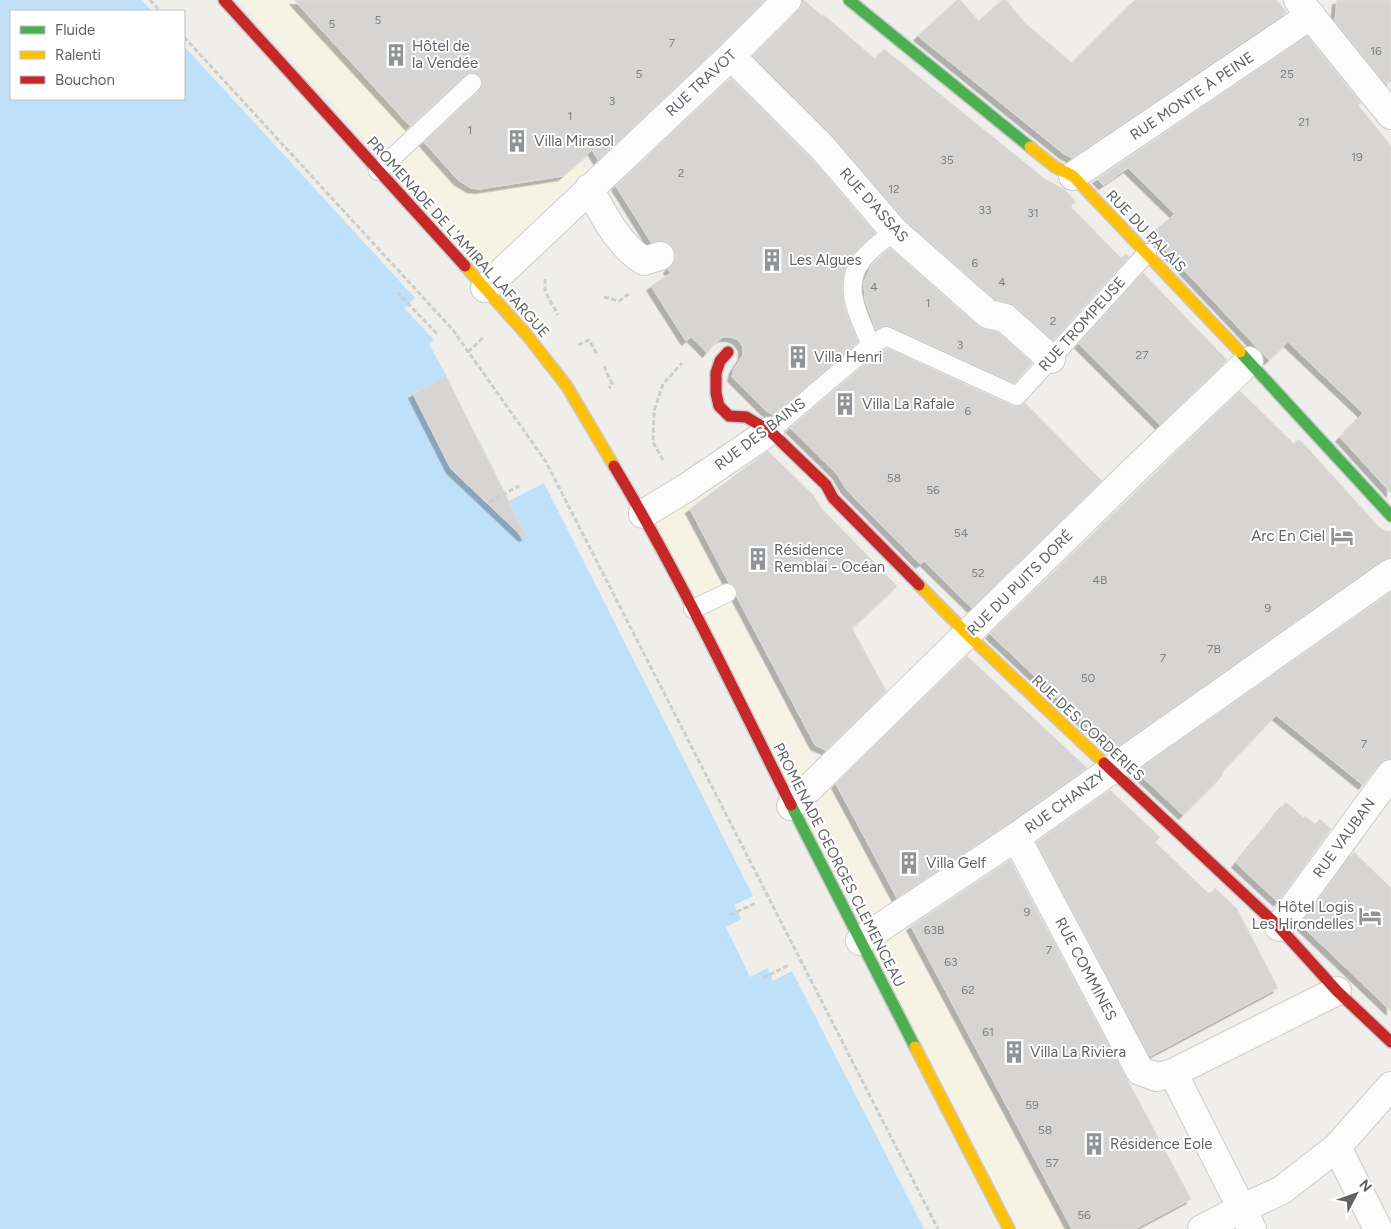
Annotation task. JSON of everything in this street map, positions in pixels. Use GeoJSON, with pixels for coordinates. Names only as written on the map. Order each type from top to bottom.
{"type":"FeatureCollection","features":[{"type":"Feature","properties":{"kind":"street","name":"PROMENADE DE L'AMIRAL LAFARGUE"},"geometry":{"type":"LineString","coordinates":[[224,0],[526,334],[566,385],[643,514]]}},
{"type":"Feature","properties":{"kind":"street","name":"RUE TRAVOT"},"geometry":{"type":"LineString","coordinates":[[485,288],[731,56],[786,0]]}},
{"type":"Feature","properties":{"kind":"street","name":"RUE DU PALAIS"},"geometry":{"type":"LineString","coordinates":[[849,0],[1055,167],[1073,176],[1249,361],[1391,516]]}},
{"type":"Feature","properties":{"kind":"street","name":"RUE MONTE À PEINE"},"geometry":{"type":"LineString","coordinates":[[1073,176],[1305,8]]}},
{"type":"Feature","properties":{"kind":"street"},"geometry":{"type":"LineString","coordinates":[[1305,8],[1391,115]]}},
{"type":"Feature","properties":{"kind":"street","name":"RUE D'ASSAS"},"geometry":{"type":"LineString","coordinates":[[731,56],[822,147],[894,231],[988,314],[1005,318],[1050,359]]}},
{"type":"Feature","properties":{"kind":"street"},"geometry":{"type":"LineString","coordinates":[[589,188],[605,218],[632,254],[644,261],[660,256]]}},
{"type":"Feature","properties":{"kind":"street"},"geometry":{"type":"LineString","coordinates":[[720,361],[728,352]]}},
{"type":"Feature","properties":{"kind":"street","name":"RUE DES CORDERIES"},"geometry":{"type":"LineString","coordinates":[[720,361],[716,373],[716,393],[719,406],[729,416],[746,417],[763,425],[770,431],[826,485],[833,498],[968,635],[1279,927],[1337,991],[1391,1042]]}},
{"type":"Feature","properties":{"kind":"street","name":"RUE DU PUITS DORÉ"},"geometry":{"type":"LineString","coordinates":[[791,806],[1249,361]]}},
{"type":"Feature","properties":{"kind":"street","name":"RUE DES BAINS"},"geometry":{"type":"LineString","coordinates":[[643,514],[686,488],[770,431]]}},
{"type":"Feature","properties":{"kind":"street","name":"PROMENADE GEORGES CLEMENCEAU"},"geometry":{"type":"LineString","coordinates":[[643,514],[1009,1229]]}},
{"type":"Feature","properties":{"kind":"street","name":"RUE CHANZY"},"geometry":{"type":"LineString","coordinates":[[860,941],[1016,837],[1110,769],[1391,574]]}},
{"type":"Feature","properties":{"kind":"street","name":"RUE VAUBAN"},"geometry":{"type":"LineString","coordinates":[[1279,927],[1391,774]]}},
{"type":"Feature","properties":{"kind":"street","name":"RUE COMMINES"},"geometry":{"type":"LineString","coordinates":[[1016,837],[1140,1071],[1158,1077],[1173,1074],[1337,991]]}},
{"type":"Feature","properties":{"kind":"street"},"geometry":{"type":"LineString","coordinates":[[1173,1074],[1247,1219]]}},
{"type":"Feature","properties":{"kind":"street"},"geometry":{"type":"LineString","coordinates":[[1202,1229],[1247,1219],[1337,1147],[1391,1086]]}},
{"type":"Feature","properties":{"kind":"street"},"geometry":{"type":"LineString","coordinates":[[1337,1147],[1378,1229]]}},
{"type":"Feature","properties":{"kind":"lane"},"geometry":{"type":"LineString","coordinates":[[378,171],[472,83]]}},
{"type":"Feature","properties":{"kind":"lane"},"geometry":{"type":"LineString","coordinates":[[871,345],[859,317],[851,290],[854,274],[862,260],[894,231]]}},
{"type":"Feature","properties":{"kind":"lane","name":"RUE TROMPEUSE"},"geometry":{"type":"LineString","coordinates":[[871,345],[886,336],[1017,396],[1147,252]]}},
{"type":"Feature","properties":{"kind":"lane","name":"RUE DES BAINS"},"geometry":{"type":"LineString","coordinates":[[770,431],[871,345]]}},
{"type":"Feature","properties":{"kind":"lane"},"geometry":{"type":"LineString","coordinates":[[693,609],[726,593]]}},
{"type":"Feature","properties":{"kind":"path"},"geometry":{"type":"LineString","coordinates":[[150,0],[159,10]]}},
{"type":"Feature","properties":{"kind":"path"},"geometry":{"type":"LineString","coordinates":[[185,38],[453,330],[546,462],[938,1229]]}},
{"type":"Feature","properties":{"kind":"path"},"geometry":{"type":"LineString","coordinates":[[546,273],[545,292],[562,322]]}},
{"type":"Feature","properties":{"kind":"path"},"geometry":{"type":"LineString","coordinates":[[397,292],[438,335]]}},
{"type":"Feature","properties":{"kind":"path"},"geometry":{"type":"LineString","coordinates":[[584,342],[589,340],[598,356]]}},
{"type":"Feature","properties":{"kind":"path"},"geometry":{"type":"LineString","coordinates":[[661,457],[654,442],[654,411],[663,384],[692,353],[700,352],[720,361]]}},
{"type":"Feature","properties":{"kind":"path"},"geometry":{"type":"LineString","coordinates":[[604,366],[612,384],[608,388]]}},
{"type":"Feature","properties":{"kind":"path"},"geometry":{"type":"LineString","coordinates":[[489,502],[519,486]]}},
{"type":"Feature","properties":{"kind":"path"},"geometry":{"type":"LineString","coordinates":[[730,915],[756,903]]}},
{"type":"Feature","properties":{"kind":"path"},"geometry":{"type":"LineString","coordinates":[[763,978],[789,965]]}},
{"type":"Feature","properties":{"kind":"shaded area"},"geometry":{"type":"Polygon","coordinates":[[[238,0],[443,0],[591,175],[485,271],[238,0]]]}},
{"type":"Feature","properties":{"kind":"shaded area"},"geometry":{"type":"Polygon","coordinates":[[[770,445],[683,512],[1066,1229],[1017,1229],[650,517],[770,445]]]}},
{"type":"Feature","properties":{"kind":"water"},"geometry":{"type":"Polygon","coordinates":[[[0,0],[141,0],[151,10],[10,10],[10,100],[185,100],[185,47],[415,298],[404,308],[434,340],[429,344],[451,384],[445,395],[474,440],[479,440],[509,501],[544,483],[753,896],[734,905],[741,919],[726,927],[750,977],[768,968],[773,981],[792,971],[924,1229],[0,1229],[0,0]]]}},
{"type":"Feature","properties":{"kind":"building"},"geometry":{"type":"Polygon","coordinates":[[[294,0],[765,0],[598,160],[592,150],[563,176],[480,189],[471,188],[458,180],[424,142],[479,91],[482,87],[482,81],[479,75],[470,73],[465,75],[410,126],[294,0]]]}},
{"type":"Feature","properties":{"kind":"building"},"geometry":{"type":"Polygon","coordinates":[[[802,0],[822,16],[824,15],[875,59],[884,49],[1045,179],[1064,189],[1076,202],[1070,206],[1121,258],[1126,254],[1129,257],[1053,340],[1015,306],[995,300],[905,220],[833,136],[753,56],[798,11],[802,0]]]}},
{"type":"Feature","properties":{"kind":"building"},"geometry":{"type":"Polygon","coordinates":[[[957,0],[960,0],[979,21],[1002,0],[1006,0],[1025,23],[1072,63],[1135,0],[1276,0],[1287,12],[1072,158],[1064,154],[918,36],[957,0]]]}},
{"type":"Feature","properties":{"kind":"building"},"geometry":{"type":"Polygon","coordinates":[[[1337,0],[1391,0],[1391,81],[1386,84],[1335,21],[1337,0]]]}},
{"type":"Feature","properties":{"kind":"building"},"geometry":{"type":"Polygon","coordinates":[[[1307,36],[1361,103],[1358,105],[1391,146],[1391,493],[1340,437],[1363,413],[1288,342],[1269,360],[1150,234],[1175,214],[1128,168],[1103,185],[1097,179],[1307,36]]]}},
{"type":"Feature","properties":{"kind":"building"},"geometry":{"type":"Polygon","coordinates":[[[731,78],[811,158],[875,233],[854,253],[847,265],[843,278],[844,306],[858,342],[773,415],[765,410],[732,377],[734,369],[743,355],[743,347],[738,340],[731,337],[723,337],[707,353],[691,337],[686,341],[651,286],[671,273],[668,269],[675,260],[675,251],[670,244],[664,241],[651,242],[616,186],[731,78]]]}},
{"type":"Feature","properties":{"kind":"building"},"geometry":{"type":"Polygon","coordinates":[[[890,248],[978,326],[998,332],[1032,363],[1014,383],[890,326],[885,325],[876,330],[865,300],[864,282],[871,266],[890,248]]]}},
{"type":"Feature","properties":{"kind":"building"},"geometry":{"type":"Polygon","coordinates":[[[1143,273],[1227,360],[1160,425],[1079,344],[1143,273]]]}},
{"type":"Feature","properties":{"kind":"building"},"geometry":{"type":"Polygon","coordinates":[[[887,348],[1013,406],[1020,406],[1025,403],[1102,481],[972,608],[924,561],[920,564],[846,489],[837,474],[790,428],[877,354],[887,348]]]}},
{"type":"Feature","properties":{"kind":"building"},"geometry":{"type":"Polygon","coordinates":[[[446,376],[526,536],[523,537],[451,469],[413,394],[446,376]]]}},
{"type":"Feature","properties":{"kind":"building"},"geometry":{"type":"Polygon","coordinates":[[[1240,391],[1294,444],[1298,440],[1302,442],[1379,527],[1386,531],[1391,531],[1391,558],[1382,560],[1113,750],[990,634],[1240,391]]]}},
{"type":"Feature","properties":{"kind":"building"},"geometry":{"type":"Polygon","coordinates":[[[768,451],[813,495],[822,509],[897,586],[852,628],[886,691],[826,750],[815,745],[737,597],[736,588],[729,583],[690,509],[768,451]]]}},
{"type":"Feature","properties":{"kind":"building"},"geometry":{"type":"Polygon","coordinates":[[[1391,592],[1391,759],[1384,760],[1379,764],[1363,785],[1276,715],[1222,772],[1222,776],[1183,815],[1136,771],[1391,592]]]}},
{"type":"Feature","properties":{"kind":"building"},"geometry":{"type":"Polygon","coordinates":[[[967,656],[1087,768],[897,898],[836,784],[967,656]]]}},
{"type":"Feature","properties":{"kind":"building"},"geometry":{"type":"Polygon","coordinates":[[[1110,790],[1160,837],[1155,842],[1210,895],[1215,888],[1237,909],[1278,988],[1150,1056],[1036,842],[1110,790]]]}},
{"type":"Feature","properties":{"kind":"building"},"geometry":{"type":"Polygon","coordinates":[[[1286,802],[1304,818],[1305,816],[1315,824],[1320,819],[1331,829],[1278,902],[1236,863],[1286,802]]]}},
{"type":"Feature","properties":{"kind":"building"},"geometry":{"type":"Polygon","coordinates":[[[1354,852],[1391,888],[1391,1011],[1300,924],[1354,852]]]}},
{"type":"Feature","properties":{"kind":"building"},"geometry":{"type":"Polygon","coordinates":[[[1010,860],[1191,1199],[1135,1229],[1072,1229],[911,926],[1010,860]]]}},
{"type":"Feature","properties":{"kind":"traffic: fast"},"geometry":{"type":"LineString","coordinates":[[849,0],[1030,147]]}},
{"type":"Feature","properties":{"kind":"traffic: fast"},"geometry":{"type":"LineString","coordinates":[[1240,352],[1391,516]]}},
{"type":"Feature","properties":{"kind":"traffic: fast"},"geometry":{"type":"LineString","coordinates":[[791,805],[915,1047]]}},
{"type":"Feature","properties":{"kind":"traffic: slow"},"geometry":{"type":"LineString","coordinates":[[1030,147],[1055,167],[1073,176],[1240,352]]}},
{"type":"Feature","properties":{"kind":"traffic: slow"},"geometry":{"type":"LineString","coordinates":[[465,266],[526,334],[566,385],[614,466]]}},
{"type":"Feature","properties":{"kind":"traffic: slow"},"geometry":{"type":"LineString","coordinates":[[919,585],[968,635],[1104,763]]}},
{"type":"Feature","properties":{"kind":"traffic: slow"},"geometry":{"type":"LineString","coordinates":[[915,1047],[1009,1229]]}},
{"type":"Feature","properties":{"kind":"traffic: jam"},"geometry":{"type":"LineString","coordinates":[[224,0],[465,266]]}},
{"type":"Feature","properties":{"kind":"traffic: jam"},"geometry":{"type":"LineString","coordinates":[[728,352],[720,361],[716,373],[716,393],[719,406],[729,416],[746,417],[770,431],[826,485],[833,498],[919,585]]}},
{"type":"Feature","properties":{"kind":"traffic: jam"},"geometry":{"type":"LineString","coordinates":[[614,466],[684,592],[791,805]]}},
{"type":"Feature","properties":{"kind":"traffic: jam"},"geometry":{"type":"LineString","coordinates":[[1104,763],[1279,927],[1337,991],[1391,1042]]}},
{"type":"Feature","properties":{"kind":"place","name":"Hôtel de la Vendée"},"geometry":{"type":"Point","coordinates":[396,55]}},
{"type":"Feature","properties":{"kind":"place","name":"Villa Mirasol"},"geometry":{"type":"Point","coordinates":[517,141]}},
{"type":"Feature","properties":{"kind":"place","name":"Les Algues"},"geometry":{"type":"Point","coordinates":[772,260]}},
{"type":"Feature","properties":{"kind":"place","name":"Villa Henri"},"geometry":{"type":"Point","coordinates":[798,357]}},
{"type":"Feature","properties":{"kind":"place","name":"Villa La Rafale"},"geometry":{"type":"Point","coordinates":[845,404]}},
{"type":"Feature","properties":{"kind":"place","name":"Arc En Ciel"},"geometry":{"type":"Point","coordinates":[1342,536]}},
{"type":"Feature","properties":{"kind":"place","name":"Résidence Remblai - Océan"},"geometry":{"type":"Point","coordinates":[758,559]}},
{"type":"Feature","properties":{"kind":"place","name":"Villa Gelf"},"geometry":{"type":"Point","coordinates":[909,863]}},
{"type":"Feature","properties":{"kind":"place","name":"Hôtel Logis Les Hirondelles"},"geometry":{"type":"Point","coordinates":[1370,916]}},
{"type":"Feature","properties":{"kind":"place","name":"Villa La Riviera"},"geometry":{"type":"Point","coordinates":[1014,1052]}},
{"type":"Feature","properties":{"kind":"place","name":"Résidence Eole"},"geometry":{"type":"Point","coordinates":[1094,1144]}}]}
